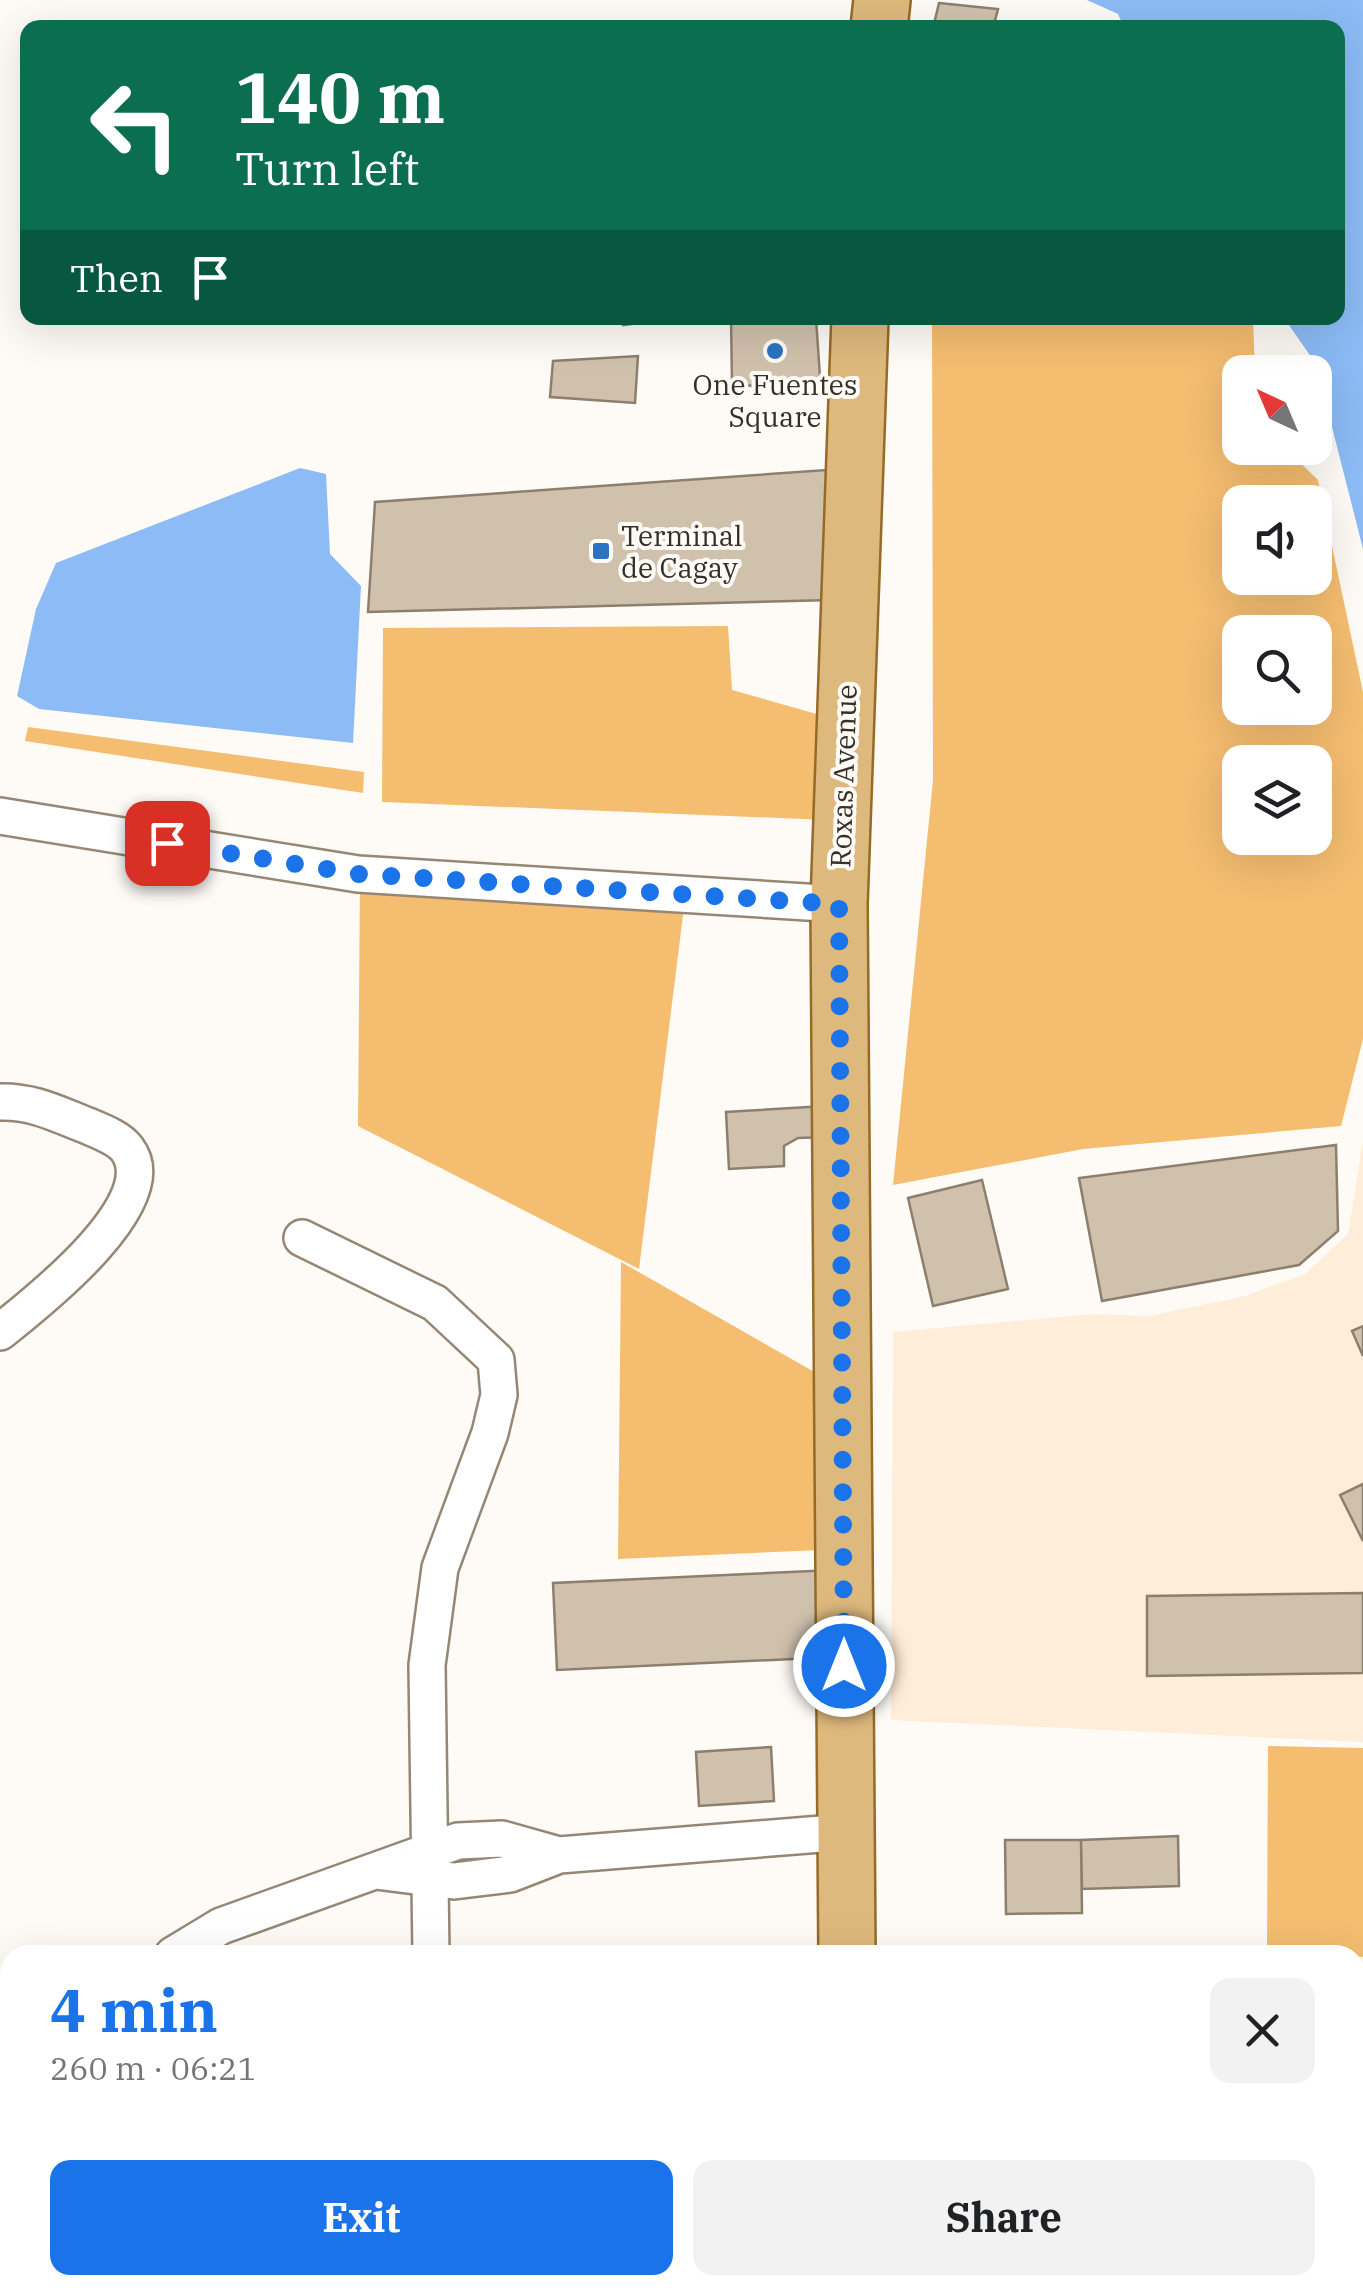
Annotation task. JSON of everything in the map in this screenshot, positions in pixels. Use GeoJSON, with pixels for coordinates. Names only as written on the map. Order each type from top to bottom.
{"type":"FeatureCollection","features":[{"type":"Feature","properties":{"kind":"main road","name":"Roxas Avenue"},"geometry":{"type":"LineString","coordinates":[[847,1945],[839,904],[860,325]]}},
{"type":"Feature","properties":{"kind":"street"},"geometry":{"type":"LineString","coordinates":[[0,816],[358,874],[839,904]]}},
{"type":"Feature","properties":{"kind":"street"},"geometry":{"type":"LineString","coordinates":[[0,1102],[24,1101],[102,1132],[128,1150],[133,1169],[132,1192],[109,1229],[60,1283],[0,1332]]}},
{"type":"Feature","properties":{"kind":"street"},"geometry":{"type":"LineString","coordinates":[[302,1238],[435,1304],[496,1360],[498,1395],[490,1434],[440,1568],[427,1666],[431,1945]]}},
{"type":"Feature","properties":{"kind":"street"},"geometry":{"type":"LineString","coordinates":[[190,1945],[222,1926],[376,1871],[429,1864],[458,1840],[502,1839],[559,1855],[846,1832]]}},
{"type":"Feature","properties":{"kind":"shaded area"},"geometry":{"type":"Polygon","coordinates":[[[932,325],[1253,325],[1254,355],[1222,355],[1222,465],[1303,465],[1319,485],[1222,485],[1222,595],[1332,595],[1332,546],[1363,692],[1363,1039],[1341,1126],[1083,1149],[893,1185],[933,780],[932,325]]]}},
{"type":"Feature","properties":{"kind":"shaded area"},"geometry":{"type":"Polygon","coordinates":[[[728,626],[732,690],[827,717],[827,820],[382,802],[383,628],[728,626]]]}},
{"type":"Feature","properties":{"kind":"shaded area"},"geometry":{"type":"Polygon","coordinates":[[[28,727],[364,772],[363,793],[25,741],[28,727]]]}},
{"type":"Feature","properties":{"kind":"shaded area"},"geometry":{"type":"Polygon","coordinates":[[[360,877],[684,907],[639,1269],[358,1126],[360,877]]]}},
{"type":"Feature","properties":{"kind":"shaded area"},"geometry":{"type":"Polygon","coordinates":[[[1363,1141],[1363,1742],[891,1720],[893,1332],[1094,1314],[1149,1316],[1245,1296],[1305,1274],[1348,1234],[1363,1141]]]}},
{"type":"Feature","properties":{"kind":"shaded area"},"geometry":{"type":"Polygon","coordinates":[[[621,1262],[825,1378],[821,1550],[618,1559],[621,1262]]]}},
{"type":"Feature","properties":{"kind":"shaded area"},"geometry":{"type":"Polygon","coordinates":[[[1268,1746],[1363,1748],[1363,1945],[1267,1945],[1268,1746]]]}},
{"type":"Feature","properties":{"kind":"water"},"geometry":{"type":"Polygon","coordinates":[[[1087,0],[1363,0],[1363,549],[1332,427],[1332,355],[1310,355],[1289,325],[1345,325],[1345,20],[1121,20],[1118,14],[1087,0]]]}},
{"type":"Feature","properties":{"kind":"water"},"geometry":{"type":"Polygon","coordinates":[[[300,468],[326,474],[330,554],[361,586],[353,743],[39,709],[17,696],[36,609],[56,563],[300,468]]]}},
{"type":"Feature","properties":{"kind":"building"},"geometry":{"type":"Polygon","coordinates":[[[939,3],[998,9],[995,20],[935,20],[939,3]]]}},
{"type":"Feature","properties":{"kind":"building","name":"One Fuentes Square"},"geometry":{"type":"Polygon","coordinates":[[[731,325],[816,325],[821,392],[732,384],[731,325]]]}},
{"type":"Feature","properties":{"kind":"building"},"geometry":{"type":"Polygon","coordinates":[[[638,356],[635,403],[550,397],[553,361],[638,356]]]}},
{"type":"Feature","properties":{"kind":"building","name":"Terminal de Cagay"},"geometry":{"type":"Polygon","coordinates":[[[826,470],[832,600],[368,612],[375,502],[826,470]]]}},
{"type":"Feature","properties":{"kind":"building"},"geometry":{"type":"Polygon","coordinates":[[[824,1106],[826,1137],[798,1138],[784,1146],[784,1166],[729,1169],[726,1112],[824,1106]]]}},
{"type":"Feature","properties":{"kind":"building"},"geometry":{"type":"Polygon","coordinates":[[[1336,1145],[1338,1231],[1299,1265],[1102,1301],[1079,1178],[1336,1145]]]}},
{"type":"Feature","properties":{"kind":"building"},"geometry":{"type":"Polygon","coordinates":[[[982,1180],[1008,1289],[933,1306],[908,1198],[982,1180]]]}},
{"type":"Feature","properties":{"kind":"building"},"geometry":{"type":"Polygon","coordinates":[[[1363,1326],[1363,1356],[1352,1331],[1363,1326]]]}},
{"type":"Feature","properties":{"kind":"building"},"geometry":{"type":"Polygon","coordinates":[[[1363,1484],[1363,1541],[1340,1495],[1363,1484]]]}},
{"type":"Feature","properties":{"kind":"building"},"geometry":{"type":"Polygon","coordinates":[[[833,1570],[836,1657],[557,1670],[553,1583],[833,1570]]]}},
{"type":"Feature","properties":{"kind":"building"},"geometry":{"type":"Polygon","coordinates":[[[1363,1593],[1363,1673],[1147,1676],[1147,1596],[1363,1593]]]}},
{"type":"Feature","properties":{"kind":"building"},"geometry":{"type":"Polygon","coordinates":[[[771,1747],[774,1801],[699,1806],[696,1752],[771,1747]]]}},
{"type":"Feature","properties":{"kind":"building"},"geometry":{"type":"Polygon","coordinates":[[[1178,1836],[1179,1886],[1082,1889],[1081,1840],[1178,1836]]]}},
{"type":"Feature","properties":{"kind":"building"},"geometry":{"type":"Polygon","coordinates":[[[1005,1840],[1081,1840],[1082,1913],[1006,1914],[1005,1840]]]}},
{"type":"Feature","properties":{"kind":"place","name":"One Fuentes Square"},"geometry":{"type":"Point","coordinates":[775,351]}},
{"type":"Feature","properties":{"kind":"place","name":"Terminal de Cagay"},"geometry":{"type":"Point","coordinates":[601,551]}},
{"type":"Feature","properties":{"kind":"route"},"geometry":{"type":"LineString","coordinates":[[167,843],[358,874],[839,904],[844,1666]]}}]}
